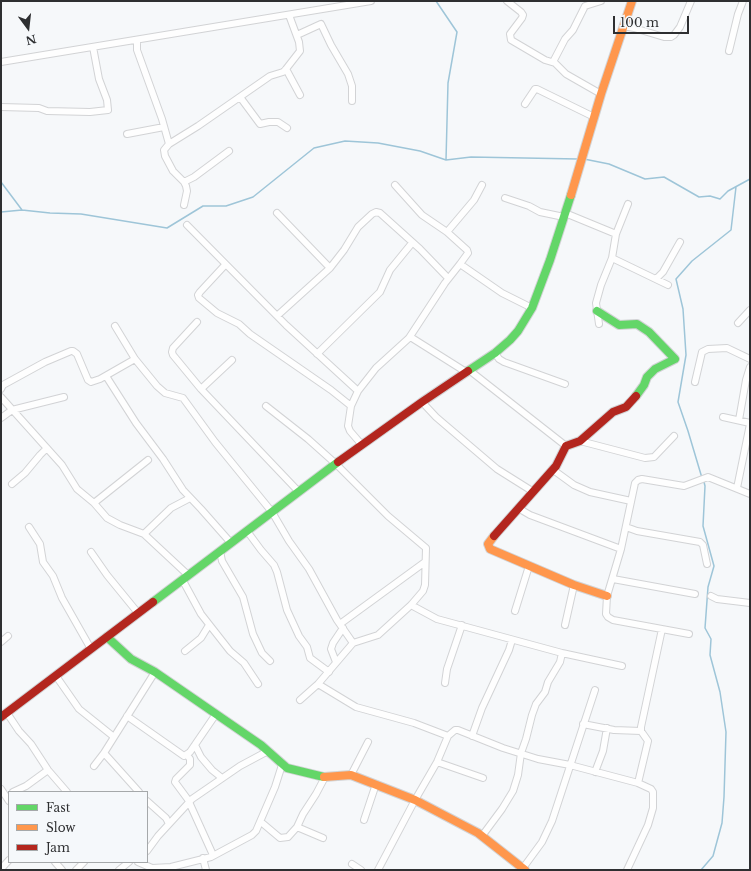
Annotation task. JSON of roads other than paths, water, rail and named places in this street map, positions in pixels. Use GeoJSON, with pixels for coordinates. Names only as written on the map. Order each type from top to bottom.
{"type":"FeatureCollection","features":[{"type":"Feature","properties":{"kind":"street"},"geometry":{"type":"LineString","coordinates":[[1,62],[371,1]]}},
{"type":"Feature","properties":{"kind":"street"},"geometry":{"type":"LineString","coordinates":[[507,1],[521,12],[522,15],[522,18],[510,34],[511,40],[546,60],[553,62],[566,74],[601,94]]}},
{"type":"Feature","properties":{"kind":"street"},"geometry":{"type":"LineString","coordinates":[[553,62],[565,39],[573,30],[585,6],[601,1]]}},
{"type":"Feature","properties":{"kind":"street"},"geometry":{"type":"LineString","coordinates":[[66,791],[48,770],[31,744],[4,715],[336,464],[422,402],[495,353],[518,331],[532,308],[565,215],[577,177],[583,151],[632,1]]}},
{"type":"Feature","properties":{"kind":"street"},"geometry":{"type":"LineString","coordinates":[[623,26],[664,38],[672,37],[680,27],[691,1]]}},
{"type":"Feature","properties":{"kind":"street"},"geometry":{"type":"LineString","coordinates":[[729,51],[738,14],[743,1]]}},
{"type":"Feature","properties":{"kind":"street"},"geometry":{"type":"LineString","coordinates":[[184,205],[187,191],[186,186],[173,171],[165,156],[164,150],[169,144],[198,126],[270,76],[283,72],[286,69],[300,51],[300,42],[289,15]]}},
{"type":"Feature","properties":{"kind":"street"},"geometry":{"type":"LineString","coordinates":[[297,35],[321,24],[348,74],[352,86],[352,100]]}},
{"type":"Feature","properties":{"kind":"street"},"geometry":{"type":"LineString","coordinates":[[136,40],[137,50],[162,119],[169,144]]}},
{"type":"Feature","properties":{"kind":"street"},"geometry":{"type":"LineString","coordinates":[[1,107],[39,108],[47,111],[90,112],[108,110],[107,100],[99,79],[93,47]]}},
{"type":"Feature","properties":{"kind":"street"},"geometry":{"type":"LineString","coordinates":[[286,69],[300,95]]}},
{"type":"Feature","properties":{"kind":"street"},"geometry":{"type":"LineString","coordinates":[[526,104],[535,89],[537,89],[594,117]]}},
{"type":"Feature","properties":{"kind":"street"},"geometry":{"type":"LineString","coordinates":[[240,97],[260,124],[278,122],[287,128]]}},
{"type":"Feature","properties":{"kind":"street"},"geometry":{"type":"LineString","coordinates":[[127,134],[164,128]]}},
{"type":"Feature","properties":{"kind":"street"},"geometry":{"type":"LineString","coordinates":[[184,182],[194,177],[229,151]]}},
{"type":"Feature","properties":{"kind":"street"},"geometry":{"type":"LineString","coordinates":[[362,446],[350,432],[348,426],[351,406],[358,391],[376,368],[409,338],[448,278],[467,255],[467,250],[447,232],[422,215],[395,185]]}},
{"type":"Feature","properties":{"kind":"street"},"geometry":{"type":"LineString","coordinates":[[447,232],[474,200],[482,185]]}},
{"type":"Feature","properties":{"kind":"street"},"geometry":{"type":"LineString","coordinates":[[505,198],[529,206],[540,212],[565,215],[616,234]]}},
{"type":"Feature","properties":{"kind":"street"},"geometry":{"type":"LineString","coordinates":[[599,324],[596,303],[601,285],[612,258],[616,234],[628,204]]}},
{"type":"Feature","properties":{"kind":"street"},"geometry":{"type":"LineString","coordinates":[[278,316],[330,268],[344,250],[358,227],[376,212],[380,213],[448,278]]}},
{"type":"Feature","properties":{"kind":"street"},"geometry":{"type":"LineString","coordinates":[[277,213],[330,268]]}},
{"type":"Feature","properties":{"kind":"street"},"geometry":{"type":"LineString","coordinates":[[187,225],[225,265],[317,354],[358,391]]}},
{"type":"Feature","properties":{"kind":"street"},"geometry":{"type":"LineString","coordinates":[[656,279],[663,272],[680,242]]}},
{"type":"Feature","properties":{"kind":"street"},"geometry":{"type":"LineString","coordinates":[[317,354],[380,292],[390,270],[412,243]]}},
{"type":"Feature","properties":{"kind":"street"},"geometry":{"type":"LineString","coordinates":[[612,258],[668,285]]}},
{"type":"Feature","properties":{"kind":"street"},"geometry":{"type":"LineString","coordinates":[[460,264],[502,293],[532,308]]}},
{"type":"Feature","properties":{"kind":"street"},"geometry":{"type":"LineString","coordinates":[[225,265],[200,292],[198,295],[199,298],[217,313],[239,324],[250,334],[331,390],[351,406]]}},
{"type":"Feature","properties":{"kind":"street"},"geometry":{"type":"LineString","coordinates":[[738,323],[750,310]]}},
{"type":"Feature","properties":{"kind":"street"},"geometry":{"type":"LineString","coordinates":[[596,311],[619,325],[637,324],[649,332],[675,360],[655,369],[647,377],[640,392],[626,408],[613,412],[580,441],[566,446],[560,459],[488,544],[490,549],[496,552],[574,585],[607,596]]}},
{"type":"Feature","properties":{"kind":"street"},"geometry":{"type":"LineString","coordinates":[[197,322],[173,348],[173,355],[201,389],[299,492]]}},
{"type":"Feature","properties":{"kind":"street"},"geometry":{"type":"LineString","coordinates":[[115,326],[135,359],[161,390],[183,398],[219,447],[272,512],[308,569],[333,614],[353,643]]}},
{"type":"Feature","properties":{"kind":"street"},"geometry":{"type":"LineString","coordinates":[[409,338],[412,338],[468,371],[566,446]]}},
{"type":"Feature","properties":{"kind":"street"},"geometry":{"type":"LineString","coordinates":[[695,382],[702,352],[708,348],[727,348],[750,359]]}},
{"type":"Feature","properties":{"kind":"street"},"geometry":{"type":"LineString","coordinates":[[1,389],[4,385],[45,362],[71,351],[77,354],[89,381],[94,382],[135,359]]}},
{"type":"Feature","properties":{"kind":"street"},"geometry":{"type":"LineString","coordinates":[[495,353],[499,359],[504,362],[565,384]]}},
{"type":"Feature","properties":{"kind":"street"},"geometry":{"type":"LineString","coordinates":[[201,389],[232,360]]}},
{"type":"Feature","properties":{"kind":"street"},"geometry":{"type":"LineString","coordinates":[[739,420],[744,387],[750,367]]}},
{"type":"Feature","properties":{"kind":"street"},"geometry":{"type":"LineString","coordinates":[[106,376],[136,423],[168,466],[183,490],[231,542]]}},
{"type":"Feature","properties":{"kind":"street"},"geometry":{"type":"LineString","coordinates":[[1,397],[62,465],[77,489],[94,503],[107,518],[144,534],[185,577],[196,606],[230,651],[244,663],[258,684]]}},
{"type":"Feature","properties":{"kind":"street"},"geometry":{"type":"LineString","coordinates":[[1,418],[12,410],[64,397]]}},
{"type":"Feature","properties":{"kind":"street"},"geometry":{"type":"LineString","coordinates":[[422,402],[497,469],[532,491]]}},
{"type":"Feature","properties":{"kind":"street"},"geometry":{"type":"LineString","coordinates":[[266,406],[308,439],[336,464],[388,516],[426,548],[425,585],[411,605],[378,635],[353,643],[318,684],[300,700]]}},
{"type":"Feature","properties":{"kind":"street"},"geometry":{"type":"LineString","coordinates":[[723,417],[750,423],[737,488]]}},
{"type":"Feature","properties":{"kind":"street"},"geometry":{"type":"LineString","coordinates":[[580,441],[645,458],[654,456],[674,436]]}},
{"type":"Feature","properties":{"kind":"street"},"geometry":{"type":"LineString","coordinates":[[12,484],[25,474],[40,454],[47,448]]}},
{"type":"Feature","properties":{"kind":"street"},"geometry":{"type":"LineString","coordinates":[[94,503],[148,460]]}},
{"type":"Feature","properties":{"kind":"street"},"geometry":{"type":"LineString","coordinates":[[552,469],[574,485],[590,492],[631,501]]}},
{"type":"Feature","properties":{"kind":"street"},"geometry":{"type":"LineString","coordinates":[[689,634],[613,620],[606,614],[607,596],[621,549],[635,483],[642,479],[684,486],[708,477],[750,494]]}},
{"type":"Feature","properties":{"kind":"street"},"geometry":{"type":"LineString","coordinates":[[144,534],[171,508],[190,498]]}},
{"type":"Feature","properties":{"kind":"street"},"geometry":{"type":"LineString","coordinates":[[518,508],[530,515],[621,549]]}},
{"type":"Feature","properties":{"kind":"street"},"geometry":{"type":"LineString","coordinates":[[29,527],[39,542],[43,562],[51,573],[62,598],[91,649]]}},
{"type":"Feature","properties":{"kind":"street"},"geometry":{"type":"LineString","coordinates":[[626,528],[700,542],[703,546],[707,564]]}},
{"type":"Feature","properties":{"kind":"street"},"geometry":{"type":"LineString","coordinates":[[247,531],[274,565],[287,610],[299,636],[308,649],[310,658],[329,672]]}},
{"type":"Feature","properties":{"kind":"street"},"geometry":{"type":"LineString","coordinates":[[220,551],[222,560],[243,597],[253,634],[262,653],[270,661]]}},
{"type":"Feature","properties":{"kind":"street"},"geometry":{"type":"LineString","coordinates":[[91,552],[107,575],[138,613]]}},
{"type":"Feature","properties":{"kind":"street"},"geometry":{"type":"LineString","coordinates":[[336,662],[331,649],[341,626],[425,562]]}},
{"type":"Feature","properties":{"kind":"street"},"geometry":{"type":"LineString","coordinates":[[515,611],[529,566]]}},
{"type":"Feature","properties":{"kind":"street"},"geometry":{"type":"LineString","coordinates":[[613,579],[695,594]]}},
{"type":"Feature","properties":{"kind":"street"},"geometry":{"type":"LineString","coordinates":[[565,625],[574,585]]}},
{"type":"Feature","properties":{"kind":"street"},"geometry":{"type":"LineString","coordinates":[[710,596],[717,599],[750,603]]}},
{"type":"Feature","properties":{"kind":"street"},"geometry":{"type":"LineString","coordinates":[[411,605],[432,617],[562,653],[622,666]]}},
{"type":"Feature","properties":{"kind":"street"},"geometry":{"type":"LineString","coordinates":[[185,651],[201,638],[209,625]]}},
{"type":"Feature","properties":{"kind":"street"},"geometry":{"type":"LineString","coordinates":[[445,683],[447,669],[462,625]]}},
{"type":"Feature","properties":{"kind":"street"},"geometry":{"type":"LineString","coordinates":[[641,732],[662,629]]}},
{"type":"Feature","properties":{"kind":"street"},"geometry":{"type":"LineString","coordinates":[[1,642],[8,636]]}},
{"type":"Feature","properties":{"kind":"street"},"geometry":{"type":"LineString","coordinates":[[107,637],[124,654],[155,672],[216,714],[268,751],[287,768],[325,777],[351,776],[376,784],[415,800],[482,836],[524,869],[542,842],[552,821],[595,690]]}},
{"type":"Feature","properties":{"kind":"street"},"geometry":{"type":"LineString","coordinates":[[472,736],[482,708],[509,650],[512,640]]}},
{"type":"Feature","properties":{"kind":"street"},"geometry":{"type":"LineString","coordinates":[[482,836],[502,809],[512,791],[518,775],[521,754],[532,715],[536,704],[560,662],[562,653]]}},
{"type":"Feature","properties":{"kind":"street"},"geometry":{"type":"LineString","coordinates":[[94,766],[104,753],[155,672]]}},
{"type":"Feature","properties":{"kind":"street"},"geometry":{"type":"LineString","coordinates":[[56,676],[79,709],[114,737]]}},
{"type":"Feature","properties":{"kind":"street"},"geometry":{"type":"LineString","coordinates":[[318,684],[356,708],[414,723],[448,736]]}},
{"type":"Feature","properties":{"kind":"street"},"geometry":{"type":"LineString","coordinates":[[127,716],[184,756],[195,745],[216,714]]}},
{"type":"Feature","properties":{"kind":"street"},"geometry":{"type":"LineString","coordinates":[[583,724],[641,732],[648,741],[638,784]]}},
{"type":"Feature","properties":{"kind":"street"},"geometry":{"type":"LineString","coordinates":[[595,772],[603,751],[607,728]]}},
{"type":"Feature","properties":{"kind":"street"},"geometry":{"type":"LineString","coordinates":[[380,869],[415,800],[437,762],[448,736],[451,732],[458,730],[521,754],[544,761],[570,765],[651,789],[654,800],[648,825],[627,870]]}},
{"type":"Feature","properties":{"kind":"street"},"geometry":{"type":"LineString","coordinates":[[351,776],[368,742]]}},
{"type":"Feature","properties":{"kind":"street"},"geometry":{"type":"LineString","coordinates":[[195,745],[201,757],[212,770],[222,778]]}},
{"type":"Feature","properties":{"kind":"street"},"geometry":{"type":"LineString","coordinates":[[148,850],[158,836],[189,802],[222,778],[268,751]]}},
{"type":"Feature","properties":{"kind":"street"},"geometry":{"type":"LineString","coordinates":[[104,753],[139,791]]}},
{"type":"Feature","properties":{"kind":"street"},"geometry":{"type":"LineString","coordinates":[[188,753],[201,757]]}},
{"type":"Feature","properties":{"kind":"street"},"geometry":{"type":"LineString","coordinates":[[188,753],[190,765],[176,779],[175,782],[189,802],[213,855]]}},
{"type":"Feature","properties":{"kind":"street"},"geometry":{"type":"LineString","coordinates":[[437,762],[482,778]]}},
{"type":"Feature","properties":{"kind":"street"},"geometry":{"type":"LineString","coordinates":[[141,863],[152,868],[167,868],[213,855],[252,835],[256,831],[275,787],[282,765]]}},
{"type":"Feature","properties":{"kind":"street"},"geometry":{"type":"LineString","coordinates":[[15,791],[26,786],[48,770]]}},
{"type":"Feature","properties":{"kind":"street"},"geometry":{"type":"LineString","coordinates":[[260,822],[280,838],[288,837],[298,826],[303,814],[325,777]]}},
{"type":"Feature","properties":{"kind":"street"},"geometry":{"type":"LineString","coordinates":[[364,820],[376,784]]}},
{"type":"Feature","properties":{"kind":"street"},"geometry":{"type":"LineString","coordinates":[[1,789],[5,795]]}},
{"type":"Feature","properties":{"kind":"street"},"geometry":{"type":"LineString","coordinates":[[148,802],[166,818],[169,824]]}},
{"type":"Feature","properties":{"kind":"street"},"geometry":{"type":"LineString","coordinates":[[298,826],[323,838]]}},
{"type":"Feature","properties":{"kind":"street"},"geometry":{"type":"LineString","coordinates":[[203,858],[206,870]]}},
{"type":"Feature","properties":{"kind":"street"},"geometry":{"type":"LineString","coordinates":[[1,869],[8,861]]}},
{"type":"Feature","properties":{"kind":"street"},"geometry":{"type":"LineString","coordinates":[[119,870],[128,863]]}},
{"type":"Feature","properties":{"kind":"street"},"geometry":{"type":"LineString","coordinates":[[352,864],[361,870]]}},
{"type":"Feature","properties":{"kind":"waterway"},"geometry":{"type":"LineString","coordinates":[[436,1],[457,32],[448,83],[446,160]]}},
{"type":"Feature","properties":{"kind":"waterway"},"geometry":{"type":"LineString","coordinates":[[1,212],[22,210],[81,214],[167,228],[203,206],[226,206],[253,197],[314,148],[345,141],[378,143],[420,151],[446,160],[471,157],[578,159]]}},
{"type":"Feature","properties":{"kind":"waterway"},"geometry":{"type":"LineString","coordinates":[[584,159],[609,164],[645,179],[664,177],[699,197],[710,196],[720,199],[728,191],[750,179]]}},
{"type":"Feature","properties":{"kind":"waterway"},"geometry":{"type":"LineString","coordinates":[[1,182],[22,210]]}},
{"type":"Feature","properties":{"kind":"waterway"},"geometry":{"type":"LineString","coordinates":[[702,478],[678,402],[686,355],[683,309],[676,279],[692,261],[731,230],[736,187]]}},
{"type":"Feature","properties":{"kind":"waterway"},"geometry":{"type":"LineString","coordinates":[[701,870],[713,856],[722,823],[726,732],[720,692],[710,655],[711,639],[705,628],[708,587],[714,566],[703,526],[704,482]]}}]}
